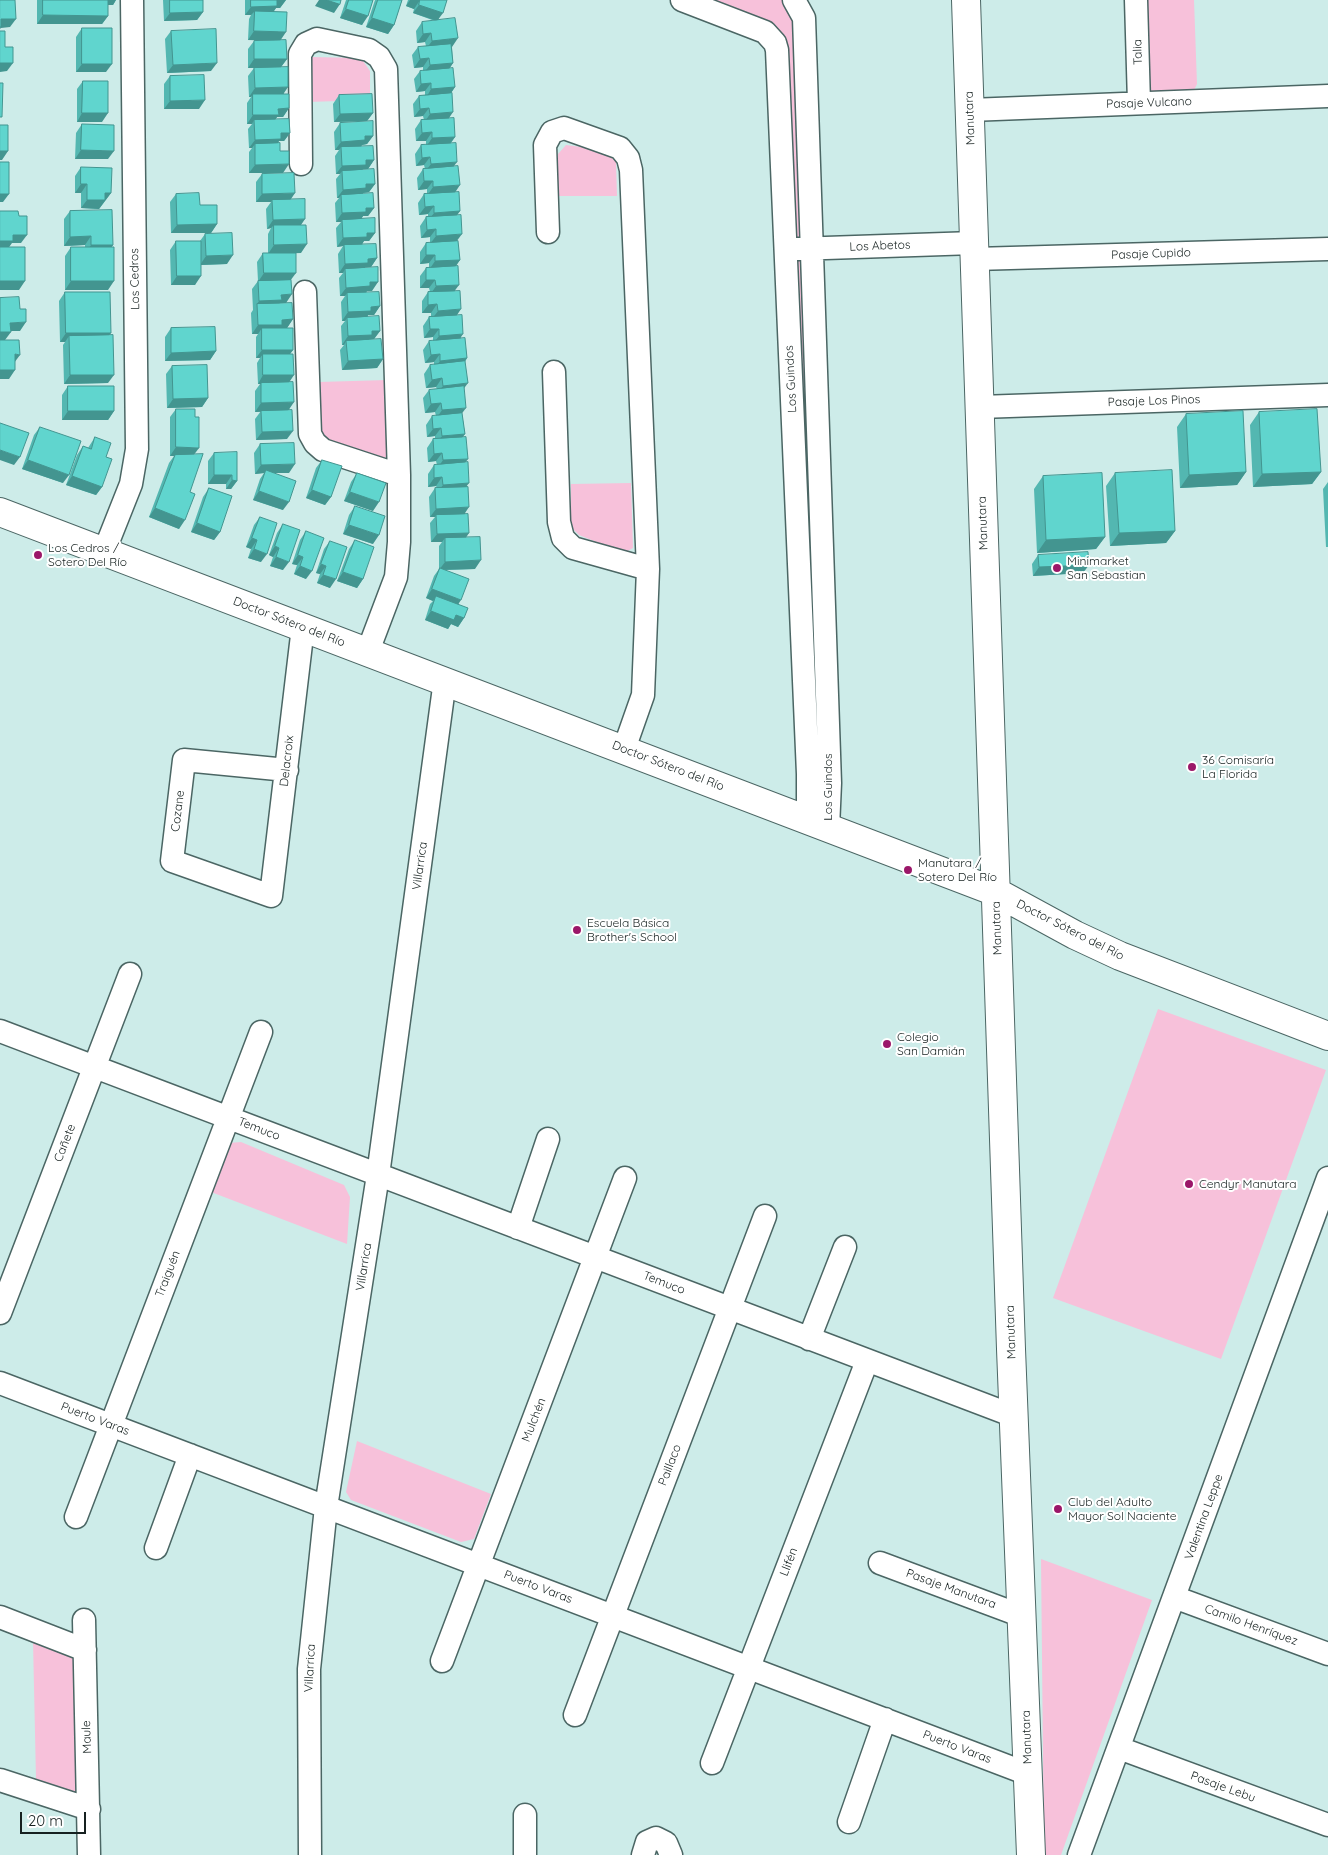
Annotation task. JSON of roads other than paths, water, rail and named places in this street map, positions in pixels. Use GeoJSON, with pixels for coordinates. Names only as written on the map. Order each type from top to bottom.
{"type":"FeatureCollection","features":[{"type":"Feature","properties":{"kind":"main road","name":"Manutara"},"geometry":{"type":"LineString","coordinates":[[966,0],[1014,1416],[1031,1855]]}},
{"type":"Feature","properties":{"kind":"main road","name":"Doctor Sótero del Río"},"geometry":{"type":"LineString","coordinates":[[0,512],[445,680],[996,892],[1067,931],[1120,956],[1328,1036]]}},
{"type":"Feature","properties":{"kind":"street","name":"Los Cedros"},"geometry":{"type":"LineString","coordinates":[[104,552],[131,484],[137,449],[132,0]]}},
{"type":"Feature","properties":{"kind":"street","name":"Los Guindos"},"geometry":{"type":"LineString","coordinates":[[682,0],[765,32],[775,43],[808,765],[818,824]]}},
{"type":"Feature","properties":{"kind":"street","name":"Los Guindos"},"geometry":{"type":"LineString","coordinates":[[794,0],[804,18],[830,774],[818,824]]}},
{"type":"Feature","properties":{"kind":"street","name":"Talia"},"geometry":{"type":"LineString","coordinates":[[1136,0],[1139,103]]}},
{"type":"Feature","properties":{"kind":"street"},"geometry":{"type":"LineString","coordinates":[[301,164],[300,54],[306,44],[318,39],[369,50],[378,57],[386,69],[399,475],[397,568],[368,651]]}},
{"type":"Feature","properties":{"kind":"street","name":"Pasaje Vulcano"},"geometry":{"type":"LineString","coordinates":[[970,110],[1328,96]]}},
{"type":"Feature","properties":{"kind":"street"},"geometry":{"type":"LineString","coordinates":[[548,232],[545,145],[552,132],[564,128],[615,145],[625,152],[631,170],[648,569],[643,695],[624,749]]}},
{"type":"Feature","properties":{"kind":"street","name":"Pasaje Cupido"},"geometry":{"type":"LineString","coordinates":[[974,251],[1328,248]]}},
{"type":"Feature","properties":{"kind":"street","name":"Los Abetos"},"geometry":{"type":"LineString","coordinates":[[785,250],[974,251]]}},
{"type":"Feature","properties":{"kind":"street"},"geometry":{"type":"LineString","coordinates":[[305,292],[310,434],[323,450],[399,475]]}},
{"type":"Feature","properties":{"kind":"street"},"geometry":{"type":"LineString","coordinates":[[554,372],[558,522],[563,538],[573,548],[648,569]]}},
{"type":"Feature","properties":{"kind":"street","name":"Pasaje Los Pinos"},"geometry":{"type":"LineString","coordinates":[[980,407],[1328,395]]}},
{"type":"Feature","properties":{"kind":"street","name":"Delacroix"},"geometry":{"type":"LineString","coordinates":[[271,896],[303,627]]}},
{"type":"Feature","properties":{"kind":"street","name":"Villarrica"},"geometry":{"type":"LineString","coordinates":[[310,1855],[309,1669],[326,1507],[378,1175],[445,680]]}},
{"type":"Feature","properties":{"kind":"street","name":"Cozane"},"geometry":{"type":"LineString","coordinates":[[271,896],[172,861],[184,760],[287,770]]}},
{"type":"Feature","properties":{"kind":"street","name":"Cañete"},"geometry":{"type":"LineString","coordinates":[[0,1313],[130,974]]}},
{"type":"Feature","properties":{"kind":"street","name":"Temuco"},"geometry":{"type":"LineString","coordinates":[[0,1031],[1014,1416]]}},
{"type":"Feature","properties":{"kind":"street","name":"Traiguén"},"geometry":{"type":"LineString","coordinates":[[76,1517],[261,1032]]}},
{"type":"Feature","properties":{"kind":"street"},"geometry":{"type":"LineString","coordinates":[[518,1228],[548,1139]]}},
{"type":"Feature","properties":{"kind":"street","name":"Mulchén"},"geometry":{"type":"LineString","coordinates":[[442,1661],[625,1178]]}},
{"type":"Feature","properties":{"kind":"street","name":"Valentina Leppe"},"geometry":{"type":"LineString","coordinates":[[1080,1855],[1328,1178]]}},
{"type":"Feature","properties":{"kind":"street","name":"Paillaco"},"geometry":{"type":"LineString","coordinates":[[575,1715],[765,1216]]}},
{"type":"Feature","properties":{"kind":"street"},"geometry":{"type":"LineString","coordinates":[[809,1339],[845,1247]]}},
{"type":"Feature","properties":{"kind":"street","name":"Llifén"},"geometry":{"type":"LineString","coordinates":[[712,1762],[867,1360]]}},
{"type":"Feature","properties":{"kind":"street","name":"Puerto Varas"},"geometry":{"type":"LineString","coordinates":[[0,1383],[1028,1774]]}},
{"type":"Feature","properties":{"kind":"street"},"geometry":{"type":"LineString","coordinates":[[156,1548],[190,1456]]}},
{"type":"Feature","properties":{"kind":"street","name":"Pasaje Manutara"},"geometry":{"type":"LineString","coordinates":[[880,1563],[1022,1616]]}},
{"type":"Feature","properties":{"kind":"street","name":"Camilo Henríquez"},"geometry":{"type":"LineString","coordinates":[[1174,1597],[1328,1653]]}},
{"type":"Feature","properties":{"kind":"street"},"geometry":{"type":"LineString","coordinates":[[0,1617],[85,1650]]}},
{"type":"Feature","properties":{"kind":"street","name":"Maule"},"geometry":{"type":"LineString","coordinates":[[84,1620],[89,1855]]}},
{"type":"Feature","properties":{"kind":"street"},"geometry":{"type":"LineString","coordinates":[[849,1822],[885,1719]]}},
{"type":"Feature","properties":{"kind":"street","name":"Pasaje Lebu"},"geometry":{"type":"LineString","coordinates":[[1119,1748],[1328,1825]]}},
{"type":"Feature","properties":{"kind":"street"},"geometry":{"type":"LineString","coordinates":[[0,1780],[89,1809]]}},
{"type":"Feature","properties":{"kind":"street"},"geometry":{"type":"LineString","coordinates":[[525,1815],[526,1855]]}},
{"type":"Feature","properties":{"kind":"street"},"geometry":{"type":"LineString","coordinates":[[643,1855],[647,1842],[656,1838],[666,1843],[671,1855]]}},
{"type":"Feature","properties":{"kind":"place","name":"Los Cedros / Sotero Del Río"},"geometry":{"type":"Point","coordinates":[38,555]}},
{"type":"Feature","properties":{"kind":"place","name":"Minimarket San Sebastian"},"geometry":{"type":"Point","coordinates":[1057,568]}},
{"type":"Feature","properties":{"kind":"place","name":"36 Comisaría La Florida"},"geometry":{"type":"Point","coordinates":[1192,767]}},
{"type":"Feature","properties":{"kind":"place","name":"Manutara / Sotero Del Río"},"geometry":{"type":"Point","coordinates":[908,870]}},
{"type":"Feature","properties":{"kind":"place","name":"Escuela Básica Brother's School"},"geometry":{"type":"Point","coordinates":[577,930]}},
{"type":"Feature","properties":{"kind":"place","name":"Colegio San Damián"},"geometry":{"type":"Point","coordinates":[887,1044]}},
{"type":"Feature","properties":{"kind":"place","name":"Cendyr Manutara"},"geometry":{"type":"Point","coordinates":[1189,1184]}},
{"type":"Feature","properties":{"kind":"place","name":"Club del Adulto Mayor Sol Naciente"},"geometry":{"type":"Point","coordinates":[1058,1509]}}]}
